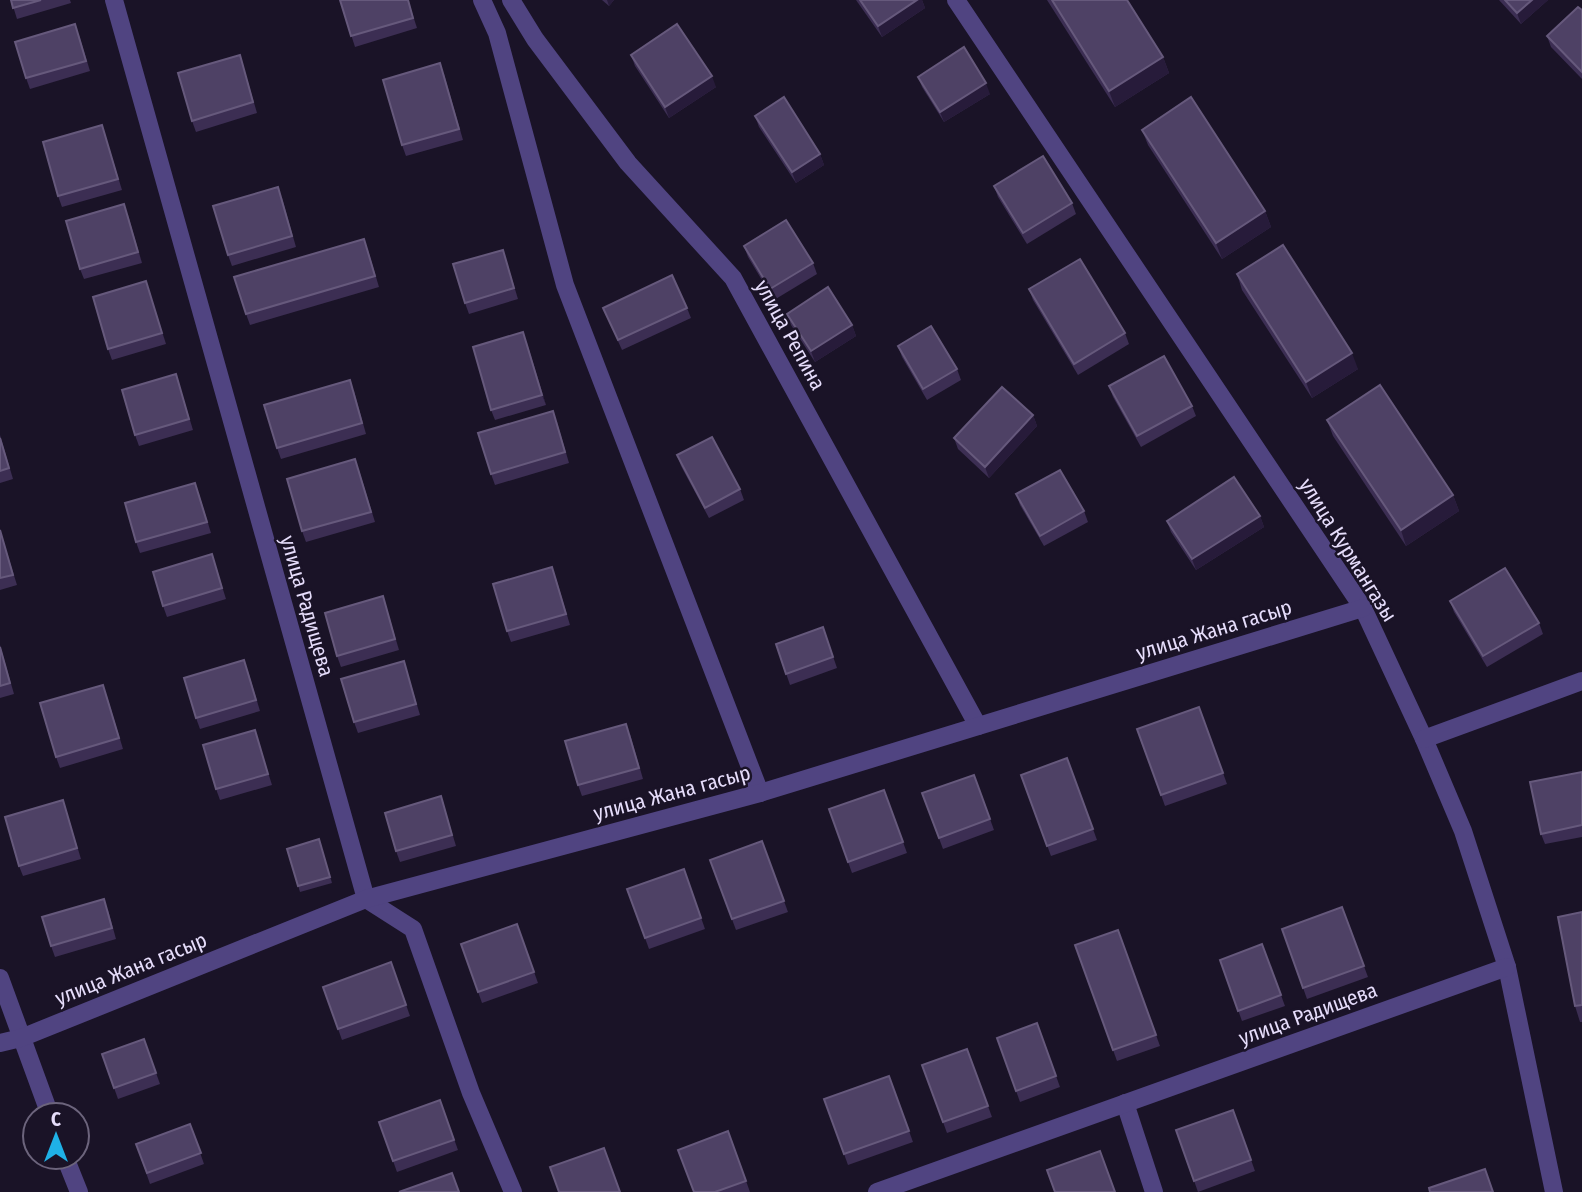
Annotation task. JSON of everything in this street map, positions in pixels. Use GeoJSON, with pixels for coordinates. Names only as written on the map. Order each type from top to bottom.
{"type":"FeatureCollection","features":[{"type":"Feature","properties":{"kind":"street","name":"улица Радищева"},"geometry":{"type":"LineString","coordinates":[[114,0],[366,900]]}},
{"type":"Feature","properties":{"kind":"street"},"geometry":{"type":"LineString","coordinates":[[482,0],[497,33],[565,285],[760,793]]}},
{"type":"Feature","properties":{"kind":"street","name":"улица Репина"},"geometry":{"type":"LineString","coordinates":[[511,0],[535,39],[628,163],[733,278],[978,726]]}},
{"type":"Feature","properties":{"kind":"street","name":"улица Курмангазы"},"geometry":{"type":"LineString","coordinates":[[956,0],[1363,608],[1424,739],[1462,831],[1507,967],[1553,1192]]}},
{"type":"Feature","properties":{"kind":"street","name":"улица Жана гасыр"},"geometry":{"type":"LineString","coordinates":[[0,1043],[21,1038],[366,900],[760,793],[1363,608]]}},
{"type":"Feature","properties":{"kind":"street"},"geometry":{"type":"LineString","coordinates":[[1424,739],[1582,681]]}},
{"type":"Feature","properties":{"kind":"street"},"geometry":{"type":"LineString","coordinates":[[366,900],[413,929],[471,1093],[513,1192]]}},
{"type":"Feature","properties":{"kind":"street","name":"улица Радищева"},"geometry":{"type":"LineString","coordinates":[[877,1192],[1507,967]]}},
{"type":"Feature","properties":{"kind":"street"},"geometry":{"type":"LineString","coordinates":[[0,978],[45,1101]]}},
{"type":"Feature","properties":{"kind":"street"},"geometry":{"type":"LineString","coordinates":[[1125,1103],[1154,1192]]}},
{"type":"Feature","properties":{"kind":"street"},"geometry":{"type":"LineString","coordinates":[[71,1171],[79,1192]]}},
{"type":"Feature","properties":{"kind":"building"},"geometry":{"type":"Polygon","coordinates":[[[11,0],[41,0],[13,8],[11,0]]]}},
{"type":"Feature","properties":{"kind":"building"},"geometry":{"type":"Polygon","coordinates":[[[340,0],[408,0],[413,18],[351,36],[340,0]]]}},
{"type":"Feature","properties":{"kind":"building"},"geometry":{"type":"Polygon","coordinates":[[[860,0],[917,0],[878,26],[860,0]]]}},
{"type":"Feature","properties":{"kind":"building"},"geometry":{"type":"Polygon","coordinates":[[[1052,0],[1127,0],[1163,57],[1109,91],[1052,0]]]}},
{"type":"Feature","properties":{"kind":"building"},"geometry":{"type":"Polygon","coordinates":[[[1505,0],[1532,0],[1517,13],[1505,0]]]}},
{"type":"Feature","properties":{"kind":"building"},"geometry":{"type":"Polygon","coordinates":[[[1578,7],[1582,10],[1582,72],[1547,36],[1578,7]]]}},
{"type":"Feature","properties":{"kind":"building"},"geometry":{"type":"Polygon","coordinates":[[[75,24],[86,61],[26,78],[15,42],[75,24]]]}},
{"type":"Feature","properties":{"kind":"building"},"geometry":{"type":"Polygon","coordinates":[[[677,24],[712,76],[665,107],[631,55],[677,24]]]}},
{"type":"Feature","properties":{"kind":"building"},"geometry":{"type":"Polygon","coordinates":[[[964,47],[986,83],[940,112],[918,77],[964,47]]]}},
{"type":"Feature","properties":{"kind":"building"},"geometry":{"type":"Polygon","coordinates":[[[240,55],[253,102],[192,121],[178,73],[240,55]]]}},
{"type":"Feature","properties":{"kind":"building"},"geometry":{"type":"Polygon","coordinates":[[[440,63],[459,129],[402,145],[383,80],[440,63]]]}},
{"type":"Feature","properties":{"kind":"building"},"geometry":{"type":"Polygon","coordinates":[[[784,97],[820,154],[792,172],[755,116],[784,97]]]}},
{"type":"Feature","properties":{"kind":"building"},"geometry":{"type":"Polygon","coordinates":[[[1191,97],[1265,211],[1216,243],[1142,130],[1191,97]]]}},
{"type":"Feature","properties":{"kind":"building"},"geometry":{"type":"Polygon","coordinates":[[[102,125],[118,179],[58,196],[43,142],[102,125]]]}},
{"type":"Feature","properties":{"kind":"building"},"geometry":{"type":"Polygon","coordinates":[[[1043,156],[1072,203],[1023,233],[994,186],[1043,156]]]}},
{"type":"Feature","properties":{"kind":"building"},"geometry":{"type":"Polygon","coordinates":[[[278,187],[292,236],[228,255],[213,206],[278,187]]]}},
{"type":"Feature","properties":{"kind":"building"},"geometry":{"type":"Polygon","coordinates":[[[124,204],[138,252],[80,269],[66,221],[124,204]]]}},
{"type":"Feature","properties":{"kind":"building"},"geometry":{"type":"Polygon","coordinates":[[[786,220],[813,263],[770,289],[744,246],[786,220]]]}},
{"type":"Feature","properties":{"kind":"building"},"geometry":{"type":"Polygon","coordinates":[[[364,239],[375,276],[246,314],[234,277],[364,239]]]}},
{"type":"Feature","properties":{"kind":"building"},"geometry":{"type":"Polygon","coordinates":[[[1283,245],[1352,353],[1306,382],[1237,274],[1283,245]]]}},
{"type":"Feature","properties":{"kind":"building"},"geometry":{"type":"Polygon","coordinates":[[[503,250],[514,288],[465,303],[453,264],[503,250]]]}},
{"type":"Feature","properties":{"kind":"building"},"geometry":{"type":"Polygon","coordinates":[[[1080,259],[1125,333],[1074,364],[1029,289],[1080,259]]]}},
{"type":"Feature","properties":{"kind":"building"},"geometry":{"type":"Polygon","coordinates":[[[672,275],[687,308],[618,340],[603,308],[672,275]]]}},
{"type":"Feature","properties":{"kind":"building"},"geometry":{"type":"Polygon","coordinates":[[[146,281],[162,333],[108,349],[93,297],[146,281]]]}},
{"type":"Feature","properties":{"kind":"building"},"geometry":{"type":"Polygon","coordinates":[[[828,287],[852,325],[811,351],[787,314],[828,287]]]}},
{"type":"Feature","properties":{"kind":"building"},"geometry":{"type":"Polygon","coordinates":[[[931,326],[957,369],[923,389],[898,346],[931,326]]]}},
{"type":"Feature","properties":{"kind":"building"},"geometry":{"type":"Polygon","coordinates":[[[523,332],[542,395],[491,410],[473,347],[523,332]]]}},
{"type":"Feature","properties":{"kind":"building"},"geometry":{"type":"Polygon","coordinates":[[[1164,356],[1192,406],[1137,436],[1109,386],[1164,356]]]}},
{"type":"Feature","properties":{"kind":"building"},"geometry":{"type":"Polygon","coordinates":[[[176,374],[189,419],[135,435],[122,390],[176,374]]]}},
{"type":"Feature","properties":{"kind":"building"},"geometry":{"type":"Polygon","coordinates":[[[350,380],[362,423],[277,448],[264,405],[350,380]]]}},
{"type":"Feature","properties":{"kind":"building"},"geometry":{"type":"Polygon","coordinates":[[[1380,385],[1453,495],[1401,530],[1327,420],[1380,385]]]}},
{"type":"Feature","properties":{"kind":"building"},"geometry":{"type":"Polygon","coordinates":[[[1002,387],[1033,415],[985,467],[954,438],[1002,387]]]}},
{"type":"Feature","properties":{"kind":"building"},"geometry":{"type":"Polygon","coordinates":[[[553,411],[565,452],[491,474],[478,433],[553,411]]]}},
{"type":"Feature","properties":{"kind":"building"},"geometry":{"type":"Polygon","coordinates":[[[712,437],[740,489],[705,508],[677,455],[712,437]]]}},
{"type":"Feature","properties":{"kind":"building"},"geometry":{"type":"Polygon","coordinates":[[[0,438],[9,468],[0,471],[0,438]]]}},
{"type":"Feature","properties":{"kind":"building"},"geometry":{"type":"Polygon","coordinates":[[[355,459],[371,512],[302,531],[287,479],[355,459]]]}},
{"type":"Feature","properties":{"kind":"building"},"geometry":{"type":"Polygon","coordinates":[[[1060,470],[1084,511],[1040,536],[1016,494],[1060,470]]]}},
{"type":"Feature","properties":{"kind":"building"},"geometry":{"type":"Polygon","coordinates":[[[1234,477],[1260,516],[1192,559],[1167,521],[1234,477]]]}},
{"type":"Feature","properties":{"kind":"building"},"geometry":{"type":"Polygon","coordinates":[[[195,483],[207,522],[136,542],[125,503],[195,483]]]}},
{"type":"Feature","properties":{"kind":"building"},"geometry":{"type":"Polygon","coordinates":[[[0,530],[13,575],[0,578],[0,530]]]}},
{"type":"Feature","properties":{"kind":"building"},"geometry":{"type":"Polygon","coordinates":[[[212,554],[222,588],[163,606],[153,572],[212,554]]]}},
{"type":"Feature","properties":{"kind":"building"},"geometry":{"type":"Polygon","coordinates":[[[552,567],[566,614],[507,631],[493,584],[552,567]]]}},
{"type":"Feature","properties":{"kind":"building"},"geometry":{"type":"Polygon","coordinates":[[[1505,568],[1539,623],[1483,656],[1450,601],[1505,568]]]}},
{"type":"Feature","properties":{"kind":"building"},"geometry":{"type":"Polygon","coordinates":[[[383,596],[395,639],[337,656],[325,613],[383,596]]]}},
{"type":"Feature","properties":{"kind":"building"},"geometry":{"type":"Polygon","coordinates":[[[823,627],[833,657],[786,674],[776,644],[823,627]]]}},
{"type":"Feature","properties":{"kind":"building"},"geometry":{"type":"Polygon","coordinates":[[[0,647],[10,683],[0,686],[0,647]]]}},
{"type":"Feature","properties":{"kind":"building"},"geometry":{"type":"Polygon","coordinates":[[[244,660],[256,700],[196,718],[184,678],[244,660]]]}},
{"type":"Feature","properties":{"kind":"building"},"geometry":{"type":"Polygon","coordinates":[[[404,661],[416,704],[354,722],[341,679],[404,661]]]}},
{"type":"Feature","properties":{"kind":"building"},"geometry":{"type":"Polygon","coordinates":[[[103,685],[119,738],[56,757],[40,703],[103,685]]]}},
{"type":"Feature","properties":{"kind":"building"},"geometry":{"type":"Polygon","coordinates":[[[1199,707],[1223,773],[1161,795],[1137,729],[1199,707]]]}},
{"type":"Feature","properties":{"kind":"building"},"geometry":{"type":"Polygon","coordinates":[[[626,724],[639,768],[578,785],[565,741],[626,724]]]}},
{"type":"Feature","properties":{"kind":"building"},"geometry":{"type":"Polygon","coordinates":[[[255,730],[268,774],[216,789],[203,745],[255,730]]]}},
{"type":"Feature","properties":{"kind":"building"},"geometry":{"type":"Polygon","coordinates":[[[1067,758],[1093,829],[1047,846],[1021,775],[1067,758]]]}},
{"type":"Feature","properties":{"kind":"building"},"geometry":{"type":"Polygon","coordinates":[[[1582,772],[1582,825],[1541,834],[1530,782],[1582,772]]]}},
{"type":"Feature","properties":{"kind":"building"},"geometry":{"type":"Polygon","coordinates":[[[974,775],[990,819],[939,838],[922,793],[974,775]]]}},
{"type":"Feature","properties":{"kind":"building"},"geometry":{"type":"Polygon","coordinates":[[[884,790],[903,842],[848,862],[829,809],[884,790]]]}},
{"type":"Feature","properties":{"kind":"building"},"geometry":{"type":"Polygon","coordinates":[[[441,796],[452,835],[396,851],[385,813],[441,796]]]}},
{"type":"Feature","properties":{"kind":"building"},"geometry":{"type":"Polygon","coordinates":[[[63,800],[77,848],[19,866],[5,817],[63,800]]]}},
{"type":"Feature","properties":{"kind":"building"},"geometry":{"type":"Polygon","coordinates":[[[319,839],[330,877],[298,886],[287,849],[319,839]]]}},
{"type":"Feature","properties":{"kind":"building"},"geometry":{"type":"Polygon","coordinates":[[[762,841],[784,901],[732,919],[710,860],[762,841]]]}},
{"type":"Feature","properties":{"kind":"building"},"geometry":{"type":"Polygon","coordinates":[[[684,869],[701,918],[645,938],[627,889],[684,869]]]}},
{"type":"Feature","properties":{"kind":"building"},"geometry":{"type":"Polygon","coordinates":[[[104,899],[112,928],[51,946],[42,917],[104,899]]]}},
{"type":"Feature","properties":{"kind":"building"},"geometry":{"type":"Polygon","coordinates":[[[1342,907],[1364,966],[1303,988],[1282,929],[1342,907]]]}},
{"type":"Feature","properties":{"kind":"building"},"geometry":{"type":"Polygon","coordinates":[[[1582,912],[1582,1005],[1575,1006],[1558,917],[1582,912]]]}},
{"type":"Feature","properties":{"kind":"building"},"geometry":{"type":"Polygon","coordinates":[[[517,924],[534,972],[478,992],[461,944],[517,924]]]}},
{"type":"Feature","properties":{"kind":"building"},"geometry":{"type":"Polygon","coordinates":[[[1118,930],[1156,1035],[1113,1050],[1075,945],[1118,930]]]}},
{"type":"Feature","properties":{"kind":"building"},"geometry":{"type":"Polygon","coordinates":[[[1262,944],[1281,995],[1238,1011],[1220,960],[1262,944]]]}},
{"type":"Feature","properties":{"kind":"building"},"geometry":{"type":"Polygon","coordinates":[[[391,962],[406,1005],[338,1029],[323,987],[391,962]]]}},
{"type":"Feature","properties":{"kind":"building"},"geometry":{"type":"Polygon","coordinates":[[[1037,1023],[1056,1076],[1016,1091],[997,1038],[1037,1023]]]}},
{"type":"Feature","properties":{"kind":"building"},"geometry":{"type":"Polygon","coordinates":[[[144,1039],[156,1073],[114,1088],[102,1054],[144,1039]]]}},
{"type":"Feature","properties":{"kind":"building"},"geometry":{"type":"Polygon","coordinates":[[[967,1049],[988,1106],[943,1122],[922,1065],[967,1049]]]}},
{"type":"Feature","properties":{"kind":"building"},"geometry":{"type":"Polygon","coordinates":[[[889,1076],[909,1131],[844,1154],[824,1099],[889,1076]]]}},
{"type":"Feature","properties":{"kind":"building"},"geometry":{"type":"Polygon","coordinates":[[[440,1100],[454,1140],[393,1161],[379,1122],[440,1100]]]}},
{"type":"Feature","properties":{"kind":"building"},"geometry":{"type":"Polygon","coordinates":[[[1233,1110],[1251,1160],[1194,1181],[1176,1130],[1233,1110]]]}},
{"type":"Feature","properties":{"kind":"building"},"geometry":{"type":"Polygon","coordinates":[[[190,1124],[201,1153],[147,1173],[136,1144],[190,1124]]]}},
{"type":"Feature","properties":{"kind":"building"},"geometry":{"type":"Polygon","coordinates":[[[728,1131],[746,1181],[715,1192],[694,1192],[678,1150],[728,1131]]]}},
{"type":"Feature","properties":{"kind":"building"},"geometry":{"type":"Polygon","coordinates":[[[604,1148],[620,1192],[559,1192],[550,1167],[604,1148]]]}},
{"type":"Feature","properties":{"kind":"building"},"geometry":{"type":"Polygon","coordinates":[[[1100,1151],[1115,1192],[1055,1192],[1047,1170],[1100,1151]]]}},
{"type":"Feature","properties":{"kind":"building"},"geometry":{"type":"Polygon","coordinates":[[[1485,1169],[1493,1192],[1430,1192],[1429,1188],[1485,1169]]]}},
{"type":"Feature","properties":{"kind":"building"},"geometry":{"type":"Polygon","coordinates":[[[452,1173],[459,1192],[399,1192],[452,1173]]]}}]}
